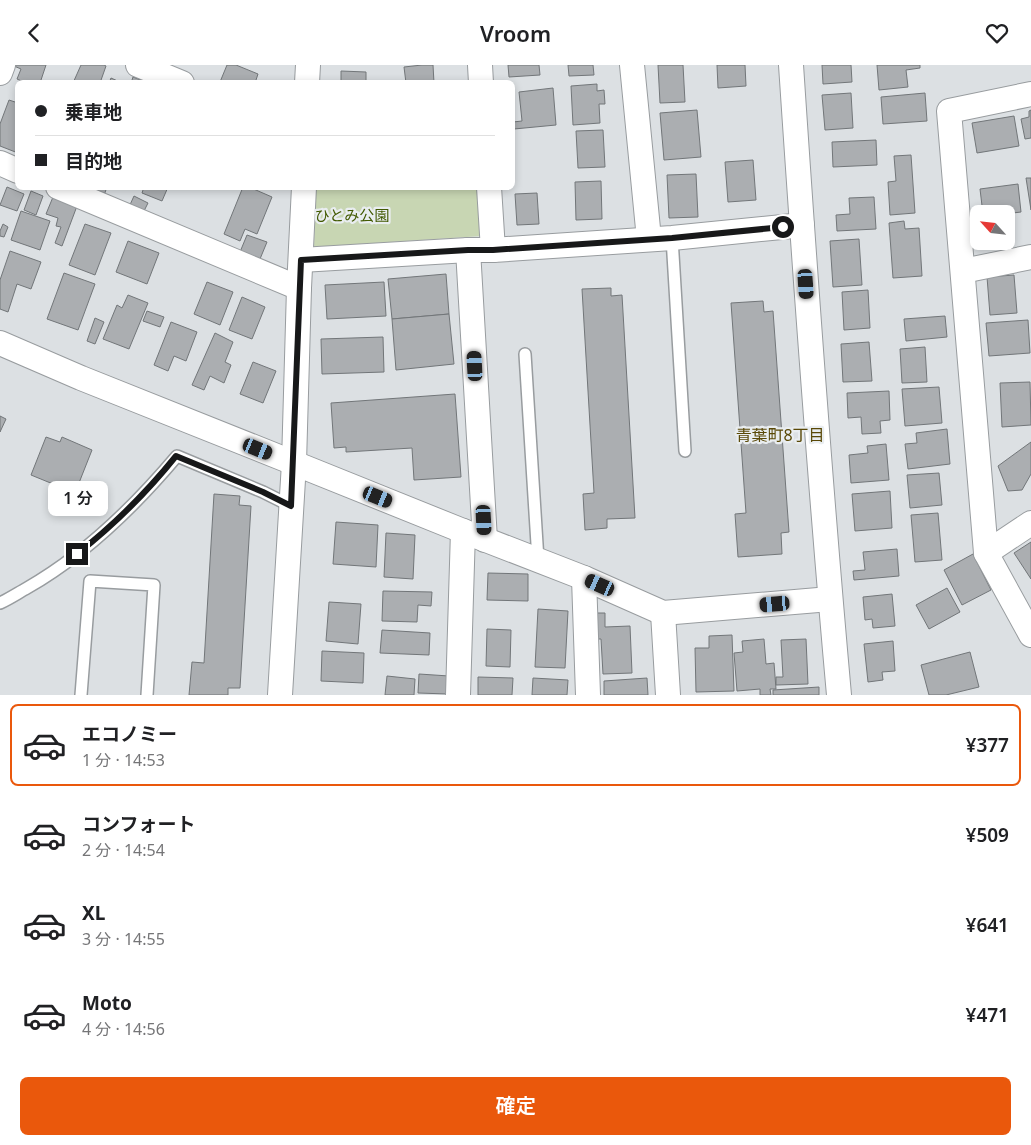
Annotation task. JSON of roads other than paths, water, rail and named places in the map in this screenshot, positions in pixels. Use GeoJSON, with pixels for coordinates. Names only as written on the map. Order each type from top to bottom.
{"type":"FeatureCollection","features":[{"type":"Feature","properties":{"kind":"street"},"geometry":{"type":"LineString","coordinates":[[0,73],[3,65]]}},
{"type":"Feature","properties":{"kind":"street"},"geometry":{"type":"LineString","coordinates":[[138,65],[175,80]]}},
{"type":"Feature","properties":{"kind":"street"},"geometry":{"type":"LineString","coordinates":[[307,80],[308,65]]}},
{"type":"Feature","properties":{"kind":"street"},"geometry":{"type":"LineString","coordinates":[[480,65],[481,80]]}},
{"type":"Feature","properties":{"kind":"street"},"geometry":{"type":"LineString","coordinates":[[632,65],[660,238]]}},
{"type":"Feature","properties":{"kind":"street"},"geometry":{"type":"LineString","coordinates":[[791,65],[830,599],[839,695]]}},
{"type":"Feature","properties":{"kind":"street"},"geometry":{"type":"LineString","coordinates":[[1031,94],[949,111],[986,553],[1031,635]]}},
{"type":"Feature","properties":{"kind":"street"},"geometry":{"type":"LineString","coordinates":[[0,163],[15,170]]}},
{"type":"Feature","properties":{"kind":"street"},"geometry":{"type":"LineString","coordinates":[[65,190],[299,288]]}},
{"type":"Feature","properties":{"kind":"street"},"geometry":{"type":"LineString","coordinates":[[280,695],[294,463],[304,190]]}},
{"type":"Feature","properties":{"kind":"street"},"geometry":{"type":"LineString","coordinates":[[489,190],[493,250]]}},
{"type":"Feature","properties":{"kind":"street"},"geometry":{"type":"LineString","coordinates":[[301,260],[493,250],[660,238],[802,225]]}},
{"type":"Feature","properties":{"kind":"street"},"geometry":{"type":"LineString","coordinates":[[458,695],[474,535],[468,250]]}},
{"type":"Feature","properties":{"kind":"street"},"geometry":{"type":"LineString","coordinates":[[962,271],[1031,257]]}},
{"type":"Feature","properties":{"kind":"street"},"geometry":{"type":"LineString","coordinates":[[0,343],[81,378],[584,578],[663,613],[830,599]]}},
{"type":"Feature","properties":{"kind":"street"},"geometry":{"type":"LineString","coordinates":[[986,553],[1031,523]]}},
{"type":"Feature","properties":{"kind":"street"},"geometry":{"type":"LineString","coordinates":[[584,578],[588,695]]}},
{"type":"Feature","properties":{"kind":"street"},"geometry":{"type":"LineString","coordinates":[[663,613],[668,695]]}},
{"type":"Feature","properties":{"kind":"lane"},"geometry":{"type":"LineString","coordinates":[[660,238],[685,451]]}},
{"type":"Feature","properties":{"kind":"lane"},"geometry":{"type":"LineString","coordinates":[[525,354],[538,560]]}},
{"type":"Feature","properties":{"kind":"lane"},"geometry":{"type":"LineString","coordinates":[[0,603],[52,574],[90,544],[132,506],[176,456],[263,492],[291,506]]}},
{"type":"Feature","properties":{"kind":"lane"},"geometry":{"type":"LineString","coordinates":[[81,695],[90,581],[154,585],[147,695]]}},
{"type":"Feature","properties":{"kind":"district","name":"青葉町8丁目"},"geometry":{"type":"Point","coordinates":[780,435]}},
{"type":"Feature","properties":{"kind":"park label","name":"ひとみ公園"},"geometry":{"type":"Point","coordinates":[352,216]}}]}
